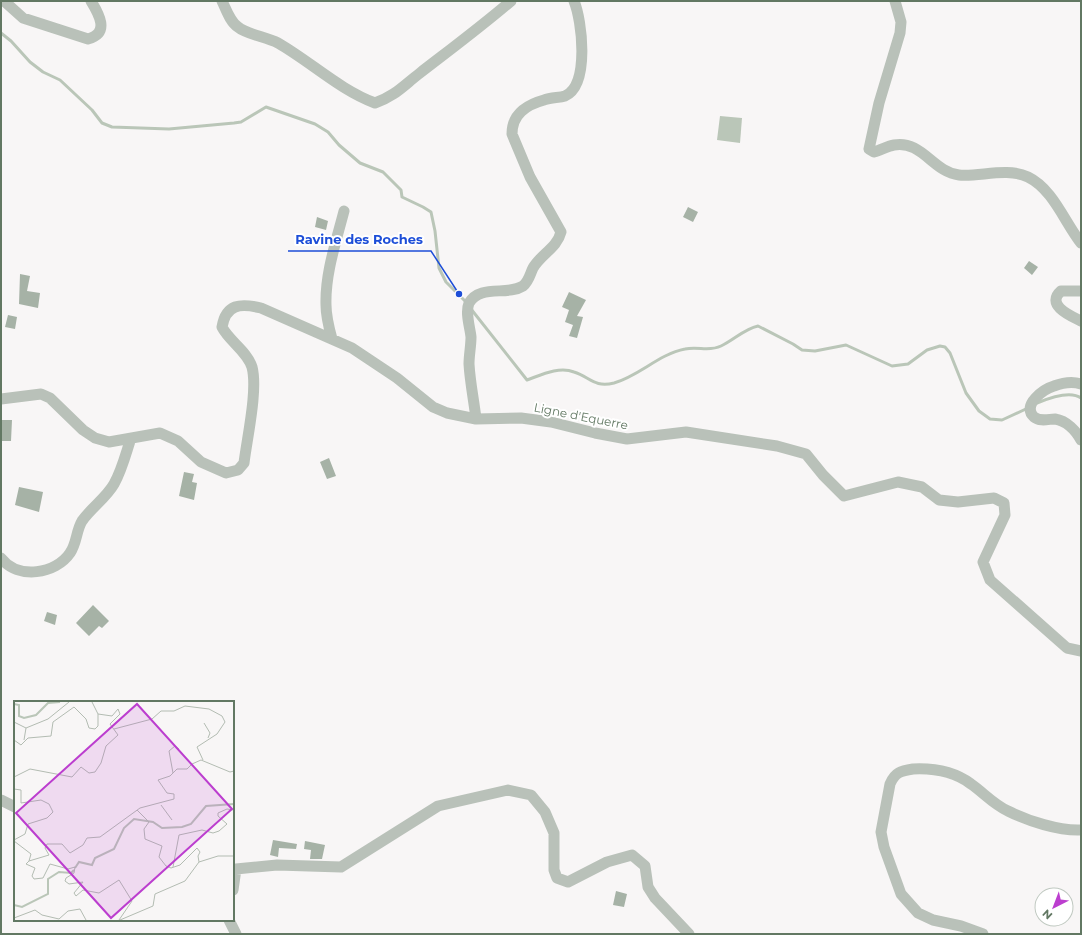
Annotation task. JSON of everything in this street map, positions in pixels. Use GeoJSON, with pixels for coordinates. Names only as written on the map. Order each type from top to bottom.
{"type":"FeatureCollection","features":[{"type":"Feature","properties":{"kind":"street"},"geometry":{"type":"LineString","coordinates":[[4,1],[23,18],[88,39],[94,37],[100,32],[101,24],[91,1]]}},
{"type":"Feature","properties":{"kind":"street"},"geometry":{"type":"LineString","coordinates":[[222,1],[233,23],[238,28],[277,43],[313,65],[357,96],[375,103],[389,98],[420,73],[471,36],[511,1]]}},
{"type":"Feature","properties":{"kind":"street"},"geometry":{"type":"LineString","coordinates":[[476,419],[469,364],[471,335],[468,311],[469,304],[481,293],[514,289],[522,286],[528,280],[534,268],[543,256],[553,246],[561,232],[530,177],[512,134],[513,121],[516,115],[544,100],[565,96],[576,86],[580,73],[582,52],[577,9],[574,1]]}},
{"type":"Feature","properties":{"kind":"street"},"geometry":{"type":"LineString","coordinates":[[895,1],[901,22],[900,33],[879,103],[869,149],[874,152],[894,145],[907,146],[922,151],[940,168],[958,174],[1013,174],[1028,177],[1055,202],[1081,243]]}},
{"type":"Feature","properties":{"kind":"street"},"geometry":{"type":"LineString","coordinates":[[332,339],[327,317],[326,299],[330,264],[344,211]]}},
{"type":"Feature","properties":{"kind":"street"},"geometry":{"type":"LineString","coordinates":[[1081,291],[1060,291],[1056,298],[1057,304],[1061,309],[1081,321]]}},
{"type":"Feature","properties":{"kind":"street","name":"Ligne d'Equerre"},"geometry":{"type":"LineString","coordinates":[[1,399],[41,394],[50,398],[83,430],[95,438],[109,442],[160,433],[178,441],[201,462],[207,465],[226,473],[238,470],[244,463],[254,387],[252,366],[244,353],[224,332],[222,327],[224,317],[234,307],[246,304],[260,308],[332,339],[358,352],[397,378],[433,407],[447,413],[476,419],[521,418],[551,422],[595,434],[627,439],[686,432],[777,446],[806,454],[823,475],[844,496],[898,482],[922,487],[939,500],[958,502],[994,498],[1004,502],[1005,515],[983,562],[990,580],[1067,648],[1081,651]]}},
{"type":"Feature","properties":{"kind":"street"},"geometry":{"type":"LineString","coordinates":[[1081,384],[1062,383],[1049,387],[1035,397],[1032,403],[1031,412],[1038,420],[1055,419],[1063,421],[1076,432],[1081,440]]}},
{"type":"Feature","properties":{"kind":"street"},"geometry":{"type":"LineString","coordinates":[[1,558],[18,570],[43,571],[54,567],[64,560],[76,542],[81,524],[114,484],[131,438]]}},
{"type":"Feature","properties":{"kind":"street"},"geometry":{"type":"LineString","coordinates":[[982,934],[961,926],[934,920],[918,913],[901,894],[884,847],[881,832],[890,784],[893,777],[899,771],[920,769],[950,772],[970,783],[990,801],[1008,812],[1054,827],[1081,830]]}},
{"type":"Feature","properties":{"kind":"street"},"geometry":{"type":"LineString","coordinates":[[234,883],[236,868],[277,865],[341,867],[438,806],[508,790],[530,794],[546,812],[554,834],[554,870],[557,878],[568,882],[579,878],[587,871],[607,862],[632,855],[645,866],[648,887],[655,898],[687,932]]}},
{"type":"Feature","properties":{"kind":"street"},"geometry":{"type":"LineString","coordinates":[[1,800],[14,806]]}},
{"type":"Feature","properties":{"kind":"street"},"geometry":{"type":"LineString","coordinates":[[230,921],[236,934]]}},
{"type":"Feature","properties":{"kind":"shaded area"},"geometry":{"type":"Polygon","coordinates":[[[720,116],[742,118],[740,143],[717,140],[720,116]]]}},
{"type":"Feature","properties":{"kind":"building"},"geometry":{"type":"Polygon","coordinates":[[[688,207],[698,212],[693,222],[683,217],[688,207]]]}},
{"type":"Feature","properties":{"kind":"building"},"geometry":{"type":"Polygon","coordinates":[[[317,217],[328,221],[326,230],[315,227],[317,217]]]}},
{"type":"Feature","properties":{"kind":"building"},"geometry":{"type":"Polygon","coordinates":[[[1029,261],[1038,267],[1032,275],[1024,268],[1029,261]]]}},
{"type":"Feature","properties":{"kind":"building"},"geometry":{"type":"Polygon","coordinates":[[[20,274],[30,276],[27,291],[40,293],[38,308],[19,304],[20,274]]]}},
{"type":"Feature","properties":{"kind":"building"},"geometry":{"type":"Polygon","coordinates":[[[569,292],[586,300],[577,316],[583,317],[577,338],[569,336],[573,325],[565,322],[569,310],[562,307],[569,292]]]}},
{"type":"Feature","properties":{"kind":"building"},"geometry":{"type":"Polygon","coordinates":[[[8,315],[17,317],[15,329],[5,327],[8,315]]]}},
{"type":"Feature","properties":{"kind":"building"},"geometry":{"type":"Polygon","coordinates":[[[1,420],[12,420],[11,441],[1,441],[1,420]]]}},
{"type":"Feature","properties":{"kind":"building"},"geometry":{"type":"Polygon","coordinates":[[[329,458],[336,476],[327,479],[320,462],[329,458]]]}},
{"type":"Feature","properties":{"kind":"building"},"geometry":{"type":"Polygon","coordinates":[[[184,472],[194,474],[192,482],[197,483],[194,500],[179,496],[184,472]]]}},
{"type":"Feature","properties":{"kind":"building"},"geometry":{"type":"Polygon","coordinates":[[[19,487],[43,492],[39,512],[15,505],[19,487]]]}},
{"type":"Feature","properties":{"kind":"building"},"geometry":{"type":"Polygon","coordinates":[[[93,605],[109,621],[102,628],[99,626],[89,636],[76,623],[93,605]]]}},
{"type":"Feature","properties":{"kind":"building"},"geometry":{"type":"Polygon","coordinates":[[[47,612],[57,615],[55,625],[44,621],[47,612]]]}},
{"type":"Feature","properties":{"kind":"building"},"geometry":{"type":"Polygon","coordinates":[[[273,840],[297,844],[296,849],[279,848],[278,857],[270,855],[273,840]]]}},
{"type":"Feature","properties":{"kind":"building"},"geometry":{"type":"Polygon","coordinates":[[[305,841],[325,845],[322,859],[310,859],[311,850],[304,849],[305,841]]]}},
{"type":"Feature","properties":{"kind":"building"},"geometry":{"type":"Polygon","coordinates":[[[616,891],[627,894],[624,907],[613,905],[616,891]]]}},
{"type":"Feature","properties":{"kind":"waterway"},"geometry":{"type":"LineString","coordinates":[[1,33],[11,41],[30,62],[43,72],[60,80],[92,110],[102,123],[112,127],[169,129],[234,123],[241,122],[266,107],[315,124],[328,132],[339,145],[360,163],[383,172],[401,190],[402,197],[431,212],[435,231],[439,268],[446,282],[467,303]]}},
{"type":"Feature","properties":{"kind":"waterway"},"geometry":{"type":"LineString","coordinates":[[471,309],[527,380],[550,372],[568,370],[597,383],[614,383],[623,380],[666,355],[690,348],[717,348],[753,327],[758,326],[802,350],[815,351],[846,345],[892,366],[908,364],[927,350],[940,346],[945,347],[950,353],[966,393],[979,411],[990,419],[1002,420],[1028,408]]}},
{"type":"Feature","properties":{"kind":"waterway"},"geometry":{"type":"LineString","coordinates":[[1037,403],[1053,397],[1065,395],[1081,398]]}},
{"type":"Feature","properties":{"kind":"place","name":"Ravine des Roches"},"geometry":{"type":"Point","coordinates":[459,294]}}]}
